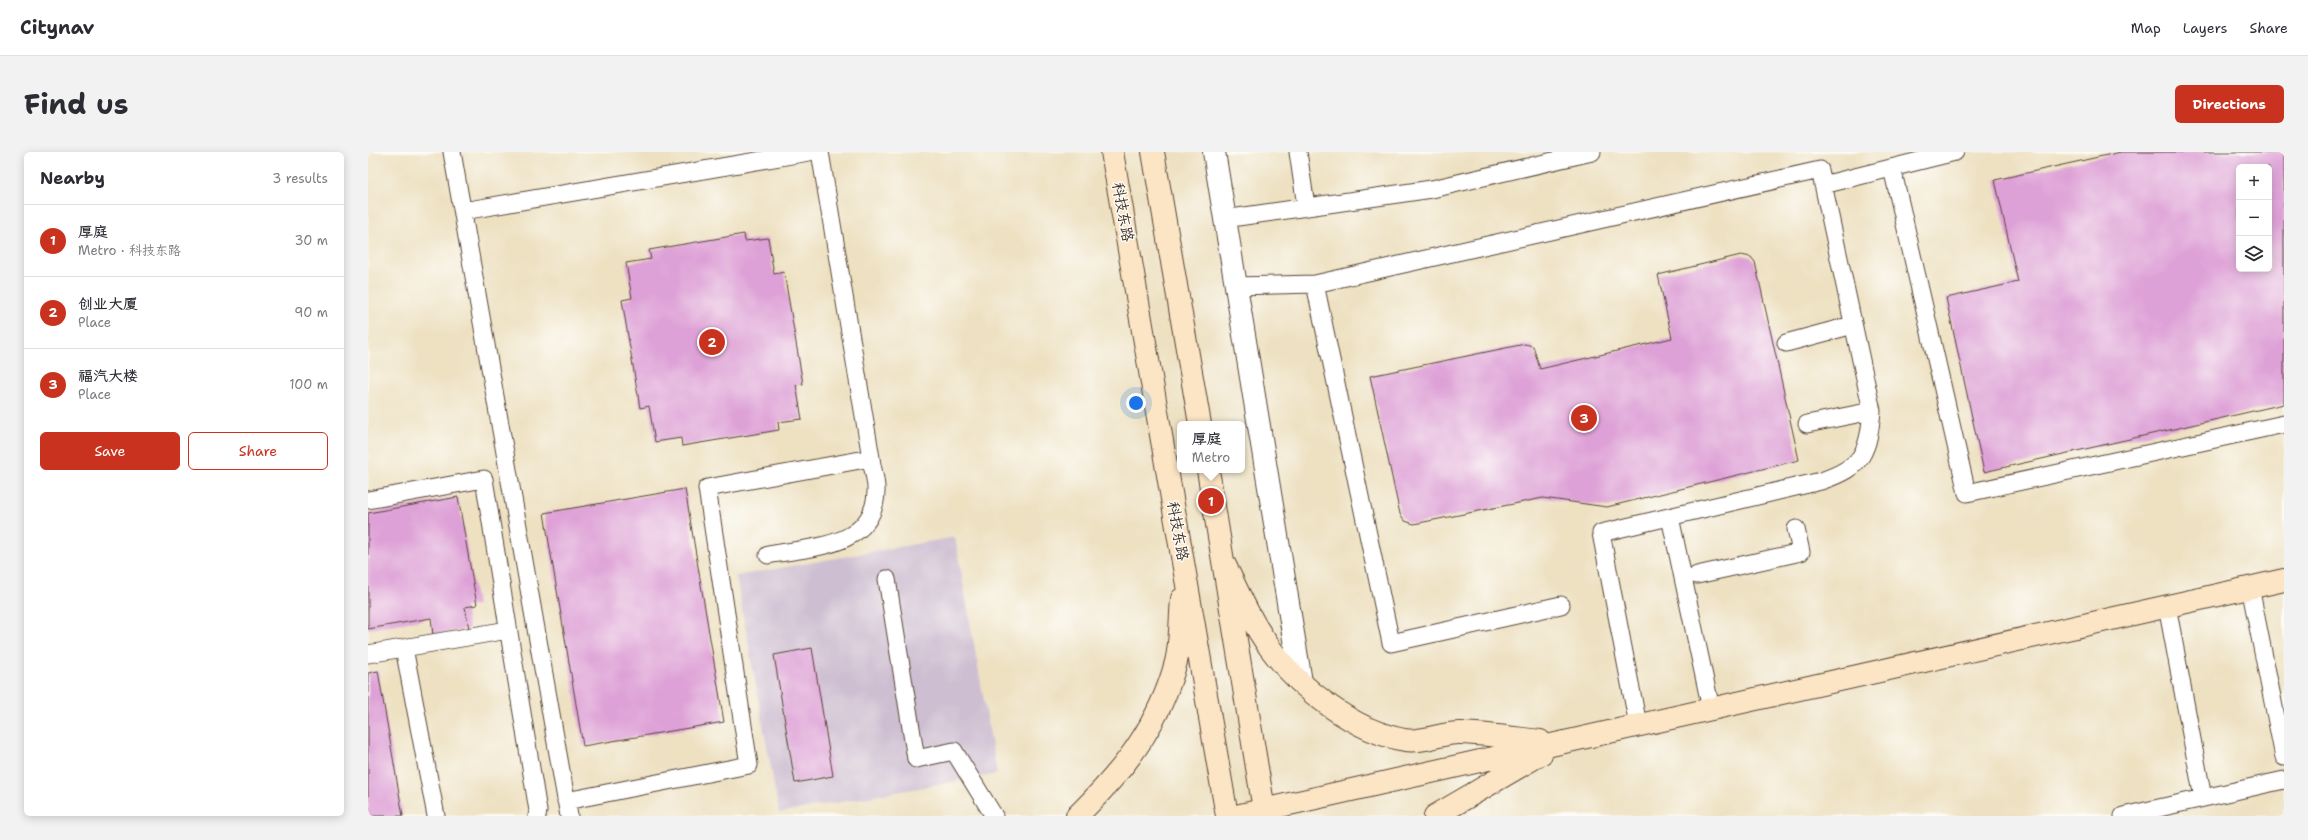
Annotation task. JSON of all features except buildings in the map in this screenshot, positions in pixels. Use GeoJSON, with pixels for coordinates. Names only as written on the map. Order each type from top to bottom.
{"type":"FeatureCollection","features":[{"type":"Feature","properties":{"kind":"main road","name":"科技东路"},"geometry":{"type":"LineString","coordinates":[[1112,152],[1227,816]]}},
{"type":"Feature","properties":{"kind":"main road"},"geometry":{"type":"LineString","coordinates":[[1153,152],[1199,421]]}},
{"type":"Feature","properties":{"kind":"main road"},"geometry":{"type":"LineString","coordinates":[[1209,473],[1265,813]]}},
{"type":"Feature","properties":{"kind":"main road"},"geometry":{"type":"LineString","coordinates":[[1224,563],[1244,604],[1270,648],[1301,682],[1342,714],[1376,732],[1406,741],[1460,733],[1559,743]]}},
{"type":"Feature","properties":{"kind":"main road"},"geometry":{"type":"LineString","coordinates":[[1077,816],[1132,757],[1159,713],[1176,661],[1185,572]]}},
{"type":"Feature","properties":{"kind":"main road"},"geometry":{"type":"LineString","coordinates":[[1236,816],[1265,813],[1559,743],[2284,580]]}},
{"type":"Feature","properties":{"kind":"main road"},"geometry":{"type":"LineString","coordinates":[[1435,816],[1559,743]]}},
{"type":"Feature","properties":{"kind":"street"},"geometry":{"type":"LineString","coordinates":[[1214,152],[1301,682]]}},
{"type":"Feature","properties":{"kind":"lane"},"geometry":{"type":"LineString","coordinates":[[452,152],[568,808],[749,765],[706,488],[870,458]]}},
{"type":"Feature","properties":{"kind":"lane"},"geometry":{"type":"LineString","coordinates":[[462,211],[809,152]]}},
{"type":"Feature","properties":{"kind":"lane"},"geometry":{"type":"LineString","coordinates":[[768,555],[837,542],[850,537],[861,529],[869,520],[876,491],[820,152]]}},
{"type":"Feature","properties":{"kind":"lane"},"geometry":{"type":"LineString","coordinates":[[1298,152],[1306,206]]}},
{"type":"Feature","properties":{"kind":"lane"},"geometry":{"type":"LineString","coordinates":[[1224,219],[1306,206],[1372,199],[1432,189],[1592,152]]}},
{"type":"Feature","properties":{"kind":"lane"},"geometry":{"type":"LineString","coordinates":[[1822,184],[1955,152]]}},
{"type":"Feature","properties":{"kind":"lane"},"geometry":{"type":"LineString","coordinates":[[1892,168],[1967,493],[2284,424]]}},
{"type":"Feature","properties":{"kind":"lane"},"geometry":{"type":"LineString","coordinates":[[1235,286],[1315,284],[1820,170],[1872,411],[1870,434],[1865,450],[1856,463],[1842,474],[1797,488],[1601,533],[1638,725]]}},
{"type":"Feature","properties":{"kind":"lane"},"geometry":{"type":"LineString","coordinates":[[1315,284],[1391,643],[1561,605]]}},
{"type":"Feature","properties":{"kind":"lane"},"geometry":{"type":"LineString","coordinates":[[1786,343],[1853,325]]}},
{"type":"Feature","properties":{"kind":"lane"},"geometry":{"type":"LineString","coordinates":[[1807,424],[1872,411]]}},
{"type":"Feature","properties":{"kind":"lane"},"geometry":{"type":"LineString","coordinates":[[368,500],[484,479],[538,811],[537,816]]}},
{"type":"Feature","properties":{"kind":"lane"},"geometry":{"type":"LineString","coordinates":[[1670,517],[1711,709]]}},
{"type":"Feature","properties":{"kind":"lane"},"geometry":{"type":"LineString","coordinates":[[1697,575],[1801,552],[1796,529]]}},
{"type":"Feature","properties":{"kind":"lane"},"geometry":{"type":"LineString","coordinates":[[887,579],[916,759],[954,751],[994,816]]}},
{"type":"Feature","properties":{"kind":"lane"},"geometry":{"type":"LineString","coordinates":[[2250,587],[2284,756]]}},
{"type":"Feature","properties":{"kind":"lane"},"geometry":{"type":"LineString","coordinates":[[2167,606],[2203,798]]}},
{"type":"Feature","properties":{"kind":"lane"},"geometry":{"type":"LineString","coordinates":[[368,654],[508,630]]}},
{"type":"Feature","properties":{"kind":"lane"},"geometry":{"type":"LineString","coordinates":[[404,648],[436,816]]}},
{"type":"Feature","properties":{"kind":"lane"},"geometry":{"type":"LineString","coordinates":[[2123,816],[2284,780]]}},
{"type":"Feature","properties":{"kind":"shaded area"},"geometry":{"type":"Polygon","coordinates":[[[955,537],[997,774],[779,813],[736,576],[955,537]]]}},
{"type":"Feature","properties":{"kind":"place","name":"创业大厦"},"geometry":{"type":"Point","coordinates":[712,342]}},
{"type":"Feature","properties":{"kind":"place","name":"福汽大楼"},"geometry":{"type":"Point","coordinates":[1584,418]}},
{"type":"Feature","properties":{"kind":"place","name":"厚庭"},"geometry":{"type":"Point","coordinates":[1211,501]}}]}
